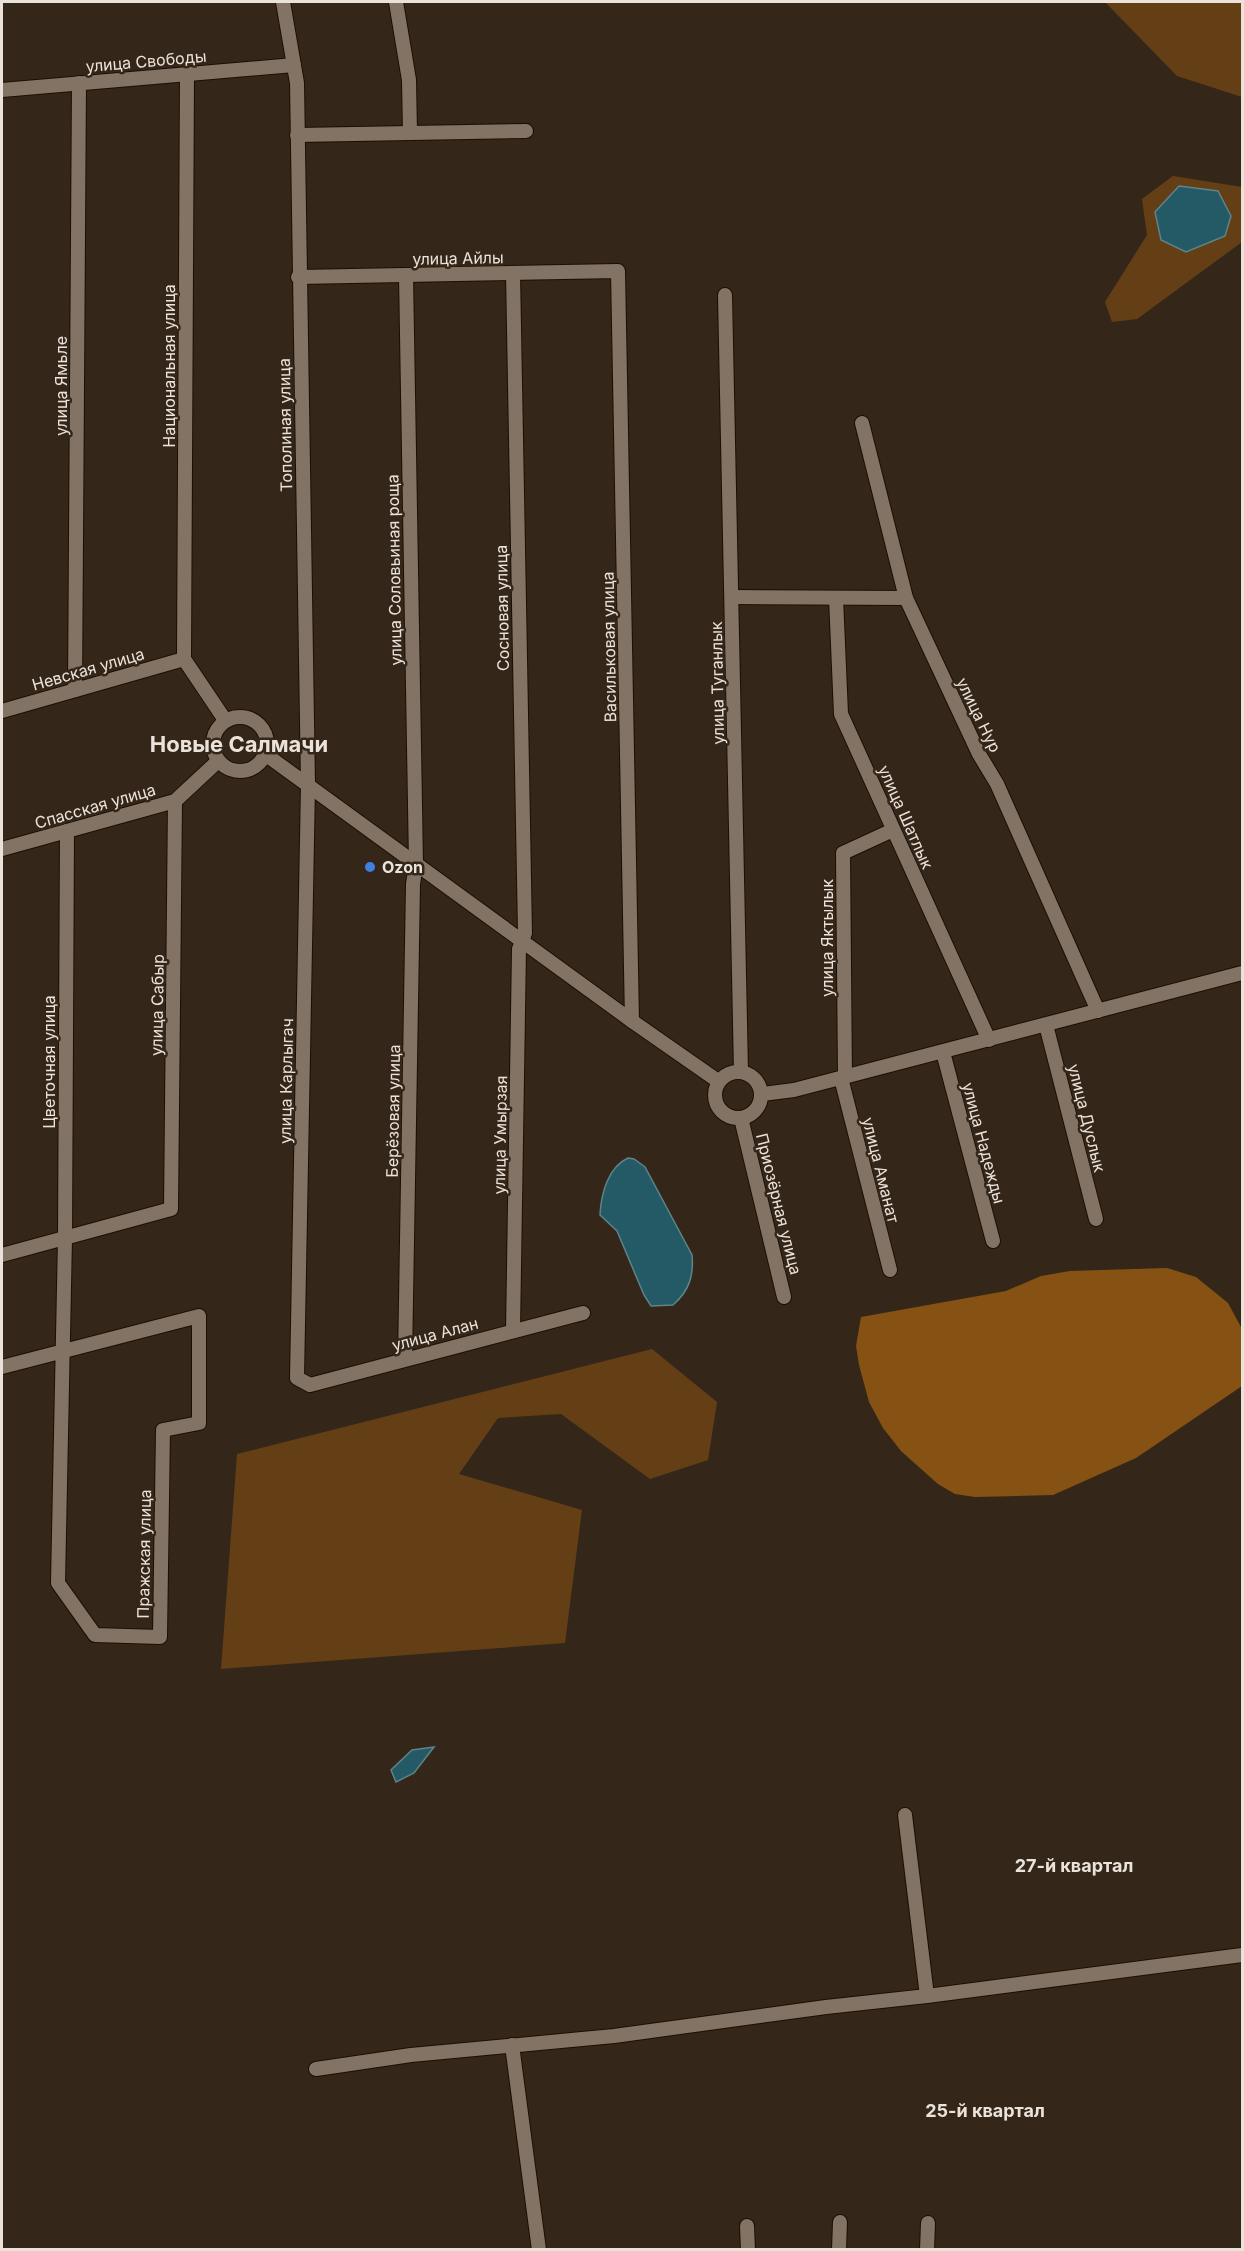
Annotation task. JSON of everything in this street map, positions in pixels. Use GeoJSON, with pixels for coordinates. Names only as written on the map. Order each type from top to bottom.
{"type":"FeatureCollection","features":[{"type":"Feature","properties":{"kind":"street","name":"Тополиная улица"},"geometry":{"type":"LineString","coordinates":[[283,2],[297,83],[298,277],[308,785]]}},
{"type":"Feature","properties":{"kind":"street"},"geometry":{"type":"LineString","coordinates":[[396,2],[410,80],[410,133]]}},
{"type":"Feature","properties":{"kind":"street","name":"улица Свободы"},"geometry":{"type":"LineString","coordinates":[[2,90],[294,65]]}},
{"type":"Feature","properties":{"kind":"street","name":"Национальная улица"},"geometry":{"type":"LineString","coordinates":[[184,659],[187,74]]}},
{"type":"Feature","properties":{"kind":"street","name":"улица Ямьле"},"geometry":{"type":"LineString","coordinates":[[75,690],[79,83]]}},
{"type":"Feature","properties":{"kind":"street"},"geometry":{"type":"LineString","coordinates":[[297,135],[526,131]]}},
{"type":"Feature","properties":{"kind":"street","name":"улица Айлы"},"geometry":{"type":"LineString","coordinates":[[298,277],[618,271]]}},
{"type":"Feature","properties":{"kind":"street","name":"Васильковая улица"},"geometry":{"type":"LineString","coordinates":[[618,271],[632,1021]]}},
{"type":"Feature","properties":{"kind":"street","name":"Сосновая улица"},"geometry":{"type":"LineString","coordinates":[[513,273],[525,921],[522,941]]}},
{"type":"Feature","properties":{"kind":"street","name":"улица Соловьиная роща"},"geometry":{"type":"LineString","coordinates":[[406,275],[416,864]]}},
{"type":"Feature","properties":{"kind":"street","name":"улица Туганлык"},"geometry":{"type":"LineString","coordinates":[[725,295],[741,1072]]}},
{"type":"Feature","properties":{"kind":"street","name":"улица Нур"},"geometry":{"type":"LineString","coordinates":[[862,423],[906,598],[978,754],[998,784],[1098,1011]]}},
{"type":"Feature","properties":{"kind":"street"},"geometry":{"type":"LineString","coordinates":[[732,597],[906,598]]}},
{"type":"Feature","properties":{"kind":"street","name":"улица Шатлык"},"geometry":{"type":"LineString","coordinates":[[836,598],[841,714],[989,1040]]}},
{"type":"Feature","properties":{"kind":"street"},"geometry":{"type":"LineString","coordinates":[[184,659],[225,720]]}},
{"type":"Feature","properties":{"kind":"street","name":"Невская улица"},"geometry":{"type":"LineString","coordinates":[[2,711],[184,659]]}},
{"type":"Feature","properties":{"kind":"street"},"geometry":{"type":"LineString","coordinates":[[236,716],[247,717],[258,722],[265,731],[266,754],[259,764],[249,770],[238,771],[227,768],[218,761],[213,750],[212,739],[217,728],[225,720],[236,716]]}},
{"type":"Feature","properties":{"kind":"street"},"geometry":{"type":"LineString","coordinates":[[266,754],[718,1081]]}},
{"type":"Feature","properties":{"kind":"street","name":"Спасская улица"},"geometry":{"type":"LineString","coordinates":[[2,849],[175,801],[218,761]]}},
{"type":"Feature","properties":{"kind":"street","name":"улица Карлыгач"},"geometry":{"type":"LineString","coordinates":[[297,1378],[308,785]]}},
{"type":"Feature","properties":{"kind":"street","name":"улица Сабыр"},"geometry":{"type":"LineString","coordinates":[[65,1238],[171,1209],[175,801]]}},
{"type":"Feature","properties":{"kind":"street","name":"улица Яктылык"},"geometry":{"type":"LineString","coordinates":[[843,1078],[843,853],[893,830]]}},
{"type":"Feature","properties":{"kind":"street","name":"Цветочная улица"},"geometry":{"type":"LineString","coordinates":[[64,1293],[67,831]]}},
{"type":"Feature","properties":{"kind":"street","name":"Берёзовая улица"},"geometry":{"type":"LineString","coordinates":[[405,1359],[413,884],[416,864]]}},
{"type":"Feature","properties":{"kind":"street","name":"улица Умырзая"},"geometry":{"type":"LineString","coordinates":[[513,1331],[519,949],[522,941]]}},
{"type":"Feature","properties":{"kind":"street"},"geometry":{"type":"LineString","coordinates":[[762,1094],[794,1090],[843,1078],[1242,973]]}},
{"type":"Feature","properties":{"kind":"street","name":"улица Дуслык"},"geometry":{"type":"LineString","coordinates":[[1046,1025],[1096,1219]]}},
{"type":"Feature","properties":{"kind":"street","name":"улица Надежды"},"geometry":{"type":"LineString","coordinates":[[943,1052],[993,1242]]}},
{"type":"Feature","properties":{"kind":"street"},"geometry":{"type":"LineString","coordinates":[[741,1072],[753,1076],[762,1094],[756,1110],[741,1118],[732,1118],[718,1107],[715,1090],[718,1081],[725,1074],[741,1072]]}},
{"type":"Feature","properties":{"kind":"street","name":"улица Аманат"},"geometry":{"type":"LineString","coordinates":[[843,1078],[890,1270]]}},
{"type":"Feature","properties":{"kind":"street","name":"Приозёрная улица"},"geometry":{"type":"LineString","coordinates":[[741,1118],[784,1297]]}},
{"type":"Feature","properties":{"kind":"street"},"geometry":{"type":"LineString","coordinates":[[2,1255],[65,1238]]}},
{"type":"Feature","properties":{"kind":"street","name":"Пражская улица"},"geometry":{"type":"LineString","coordinates":[[6,1365],[63,1350],[199,1316],[199,1423],[163,1430],[160,1637],[95,1635],[58,1583],[63,1350],[64,1293]]}},
{"type":"Feature","properties":{"kind":"street","name":"улица Алан"},"geometry":{"type":"LineString","coordinates":[[297,1378],[310,1384],[583,1313]]}},
{"type":"Feature","properties":{"kind":"street"},"geometry":{"type":"LineString","coordinates":[[905,1815],[927,1996]]}},
{"type":"Feature","properties":{"kind":"street"},"geometry":{"type":"LineString","coordinates":[[316,2069],[411,2055],[614,2036],[1242,1955]]}},
{"type":"Feature","properties":{"kind":"street"},"geometry":{"type":"LineString","coordinates":[[513,2045],[539,2250]]}},
{"type":"Feature","properties":{"kind":"street"},"geometry":{"type":"LineString","coordinates":[[839,2250],[840,2222]]}},
{"type":"Feature","properties":{"kind":"street"},"geometry":{"type":"LineString","coordinates":[[927,2250],[928,2223]]}},
{"type":"Feature","properties":{"kind":"street"},"geometry":{"type":"LineString","coordinates":[[747,2226],[748,2250]]}},
{"type":"Feature","properties":{"kind":"shaded area"},"geometry":{"type":"Polygon","coordinates":[[[1105,2],[1242,2],[1242,97],[1177,76],[1105,2]]]}},
{"type":"Feature","properties":{"kind":"shaded area"},"geometry":{"type":"Polygon","coordinates":[[[1173,176],[1242,187],[1242,242],[1137,319],[1112,322],[1105,302],[1147,235],[1142,199],[1173,176]]]}},
{"type":"Feature","properties":{"kind":"shaded area"},"geometry":{"type":"Polygon","coordinates":[[[1167,1268],[1196,1277],[1228,1303],[1242,1329],[1242,1386],[1136,1458],[1053,1495],[975,1497],[955,1494],[938,1484],[901,1451],[883,1428],[869,1402],[856,1346],[861,1317],[1006,1291],[1041,1276],[1070,1271],[1167,1268]]]}},
{"type":"Feature","properties":{"kind":"shaded area"},"geometry":{"type":"Polygon","coordinates":[[[652,1349],[717,1402],[708,1460],[650,1479],[561,1414],[498,1418],[459,1474],[582,1510],[565,1643],[221,1669],[237,1454],[652,1349]]]}},
{"type":"Feature","properties":{"kind":"water"},"geometry":{"type":"Polygon","coordinates":[[[1179,186],[1218,191],[1231,216],[1225,236],[1186,252],[1161,240],[1155,212],[1179,186]]]}},
{"type":"Feature","properties":{"kind":"water"},"geometry":{"type":"Polygon","coordinates":[[[628,1158],[634,1159],[645,1167],[692,1255],[692,1270],[687,1289],[673,1305],[651,1306],[644,1295],[617,1231],[600,1215],[607,1182],[615,1168],[628,1158]]]}},
{"type":"Feature","properties":{"kind":"water"},"geometry":{"type":"Polygon","coordinates":[[[434,1747],[414,1773],[396,1782],[391,1770],[412,1750],[434,1747]]]}},
{"type":"Feature","properties":{"kind":"place","name":"Ozon"},"geometry":{"type":"Point","coordinates":[370,867]}},
{"type":"Feature","properties":{"kind":"district","name":"Новые Салмачи"},"geometry":{"type":"Point","coordinates":[239,744]}},
{"type":"Feature","properties":{"kind":"district","name":"27-й квартал"},"geometry":{"type":"Point","coordinates":[1074,1865]}},
{"type":"Feature","properties":{"kind":"district","name":"25-й квартал"},"geometry":{"type":"Point","coordinates":[985,2110]}}]}
